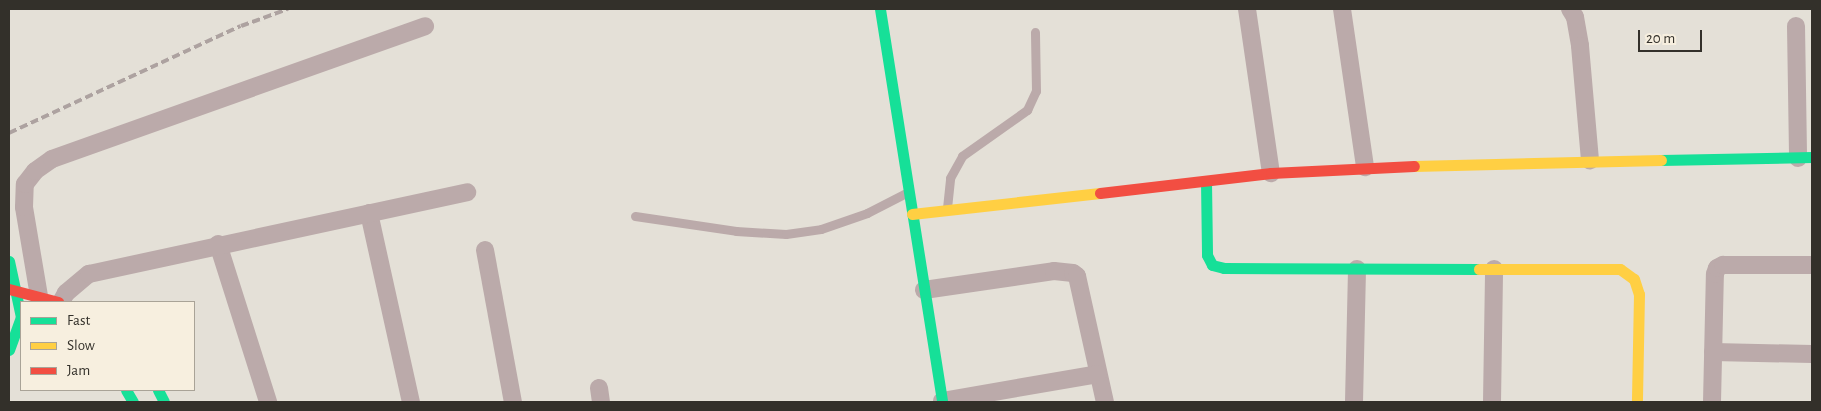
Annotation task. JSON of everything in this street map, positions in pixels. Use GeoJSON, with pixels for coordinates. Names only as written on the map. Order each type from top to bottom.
{"type":"FeatureCollection","features":[{"type":"Feature","properties":{"kind":"street"},"geometry":{"type":"LineString","coordinates":[[880,9],[942,402],[1098,374]]}},
{"type":"Feature","properties":{"kind":"street"},"geometry":{"type":"LineString","coordinates":[[1247,9],[1272,173]]}},
{"type":"Feature","properties":{"kind":"street"},"geometry":{"type":"LineString","coordinates":[[1342,9],[1365,167]]}},
{"type":"Feature","properties":{"kind":"street"},"geometry":{"type":"LineString","coordinates":[[1570,9],[1575,17],[1580,46],[1590,161]]}},
{"type":"Feature","properties":{"kind":"street"},"geometry":{"type":"LineString","coordinates":[[39,300],[24,207],[25,184],[35,171],[52,159],[425,26]]}},
{"type":"Feature","properties":{"kind":"street"},"geometry":{"type":"LineString","coordinates":[[912,214],[1272,173],[1365,167],[1805,158],[1796,26]]}},
{"type":"Feature","properties":{"kind":"street"},"geometry":{"type":"LineString","coordinates":[[1206,181],[1207,255],[1212,264],[1241,269],[1620,269],[1634,279],[1639,294],[1637,402]]}},
{"type":"Feature","properties":{"kind":"street"},"geometry":{"type":"LineString","coordinates":[[61,301],[66,293],[89,274],[218,244],[467,192]]}},
{"type":"Feature","properties":{"kind":"street"},"geometry":{"type":"LineString","coordinates":[[369,212],[410,402]]}},
{"type":"Feature","properties":{"kind":"street"},"geometry":{"type":"LineString","coordinates":[[218,244],[268,402]]}},
{"type":"Feature","properties":{"kind":"street"},"geometry":{"type":"LineString","coordinates":[[484,250],[513,402]]}},
{"type":"Feature","properties":{"kind":"street"},"geometry":{"type":"LineString","coordinates":[[9,261],[13,290],[20,314]]}},
{"type":"Feature","properties":{"kind":"street"},"geometry":{"type":"LineString","coordinates":[[1712,402],[1714,274],[1717,268],[1724,265],[1812,265]]}},
{"type":"Feature","properties":{"kind":"street"},"geometry":{"type":"LineString","coordinates":[[1354,402],[1357,269]]}},
{"type":"Feature","properties":{"kind":"street"},"geometry":{"type":"LineString","coordinates":[[1492,402],[1494,269]]}},
{"type":"Feature","properties":{"kind":"street"},"geometry":{"type":"LineString","coordinates":[[924,290],[1054,271],[1073,273],[1077,276],[1105,402]]}},
{"type":"Feature","properties":{"kind":"street"},"geometry":{"type":"LineString","coordinates":[[13,290],[39,300]]}},
{"type":"Feature","properties":{"kind":"street"},"geometry":{"type":"LineString","coordinates":[[9,350],[20,320]]}},
{"type":"Feature","properties":{"kind":"street"},"geometry":{"type":"LineString","coordinates":[[1713,352],[1812,354]]}},
{"type":"Feature","properties":{"kind":"street"},"geometry":{"type":"LineString","coordinates":[[127,391],[133,402]]}},
{"type":"Feature","properties":{"kind":"lane"},"geometry":{"type":"LineString","coordinates":[[946,211],[950,178],[962,156],[1027,110],[1030,104],[1036,91],[1035,32]]}},
{"type":"Feature","properties":{"kind":"lane"},"geometry":{"type":"LineString","coordinates":[[635,216],[736,231],[786,234],[821,229],[866,213],[908,191]]}},
{"type":"Feature","properties":{"kind":"railway"},"geometry":{"type":"LineString","coordinates":[[9,133],[241,26],[288,9]]}},
{"type":"Feature","properties":{"kind":"traffic: fast"},"geometry":{"type":"LineString","coordinates":[[880,9],[942,402]]}},
{"type":"Feature","properties":{"kind":"traffic: fast"},"geometry":{"type":"LineString","coordinates":[[1661,160],[1812,157]]}},
{"type":"Feature","properties":{"kind":"traffic: fast"},"geometry":{"type":"LineString","coordinates":[[1206,181],[1207,255],[1212,265],[1224,268],[1479,269]]}},
{"type":"Feature","properties":{"kind":"traffic: fast"},"geometry":{"type":"LineString","coordinates":[[9,261],[20,312]]}},
{"type":"Feature","properties":{"kind":"traffic: fast"},"geometry":{"type":"LineString","coordinates":[[9,350],[20,320]]}},
{"type":"Feature","properties":{"kind":"traffic: fast"},"geometry":{"type":"LineString","coordinates":[[127,391],[133,402]]}},
{"type":"Feature","properties":{"kind":"traffic: fast"},"geometry":{"type":"LineString","coordinates":[[158,391],[164,402]]}},
{"type":"Feature","properties":{"kind":"traffic: slow"},"geometry":{"type":"LineString","coordinates":[[1414,166],[1661,160]]}},
{"type":"Feature","properties":{"kind":"traffic: slow"},"geometry":{"type":"LineString","coordinates":[[912,214],[1100,193]]}},
{"type":"Feature","properties":{"kind":"traffic: slow"},"geometry":{"type":"LineString","coordinates":[[1479,269],[1620,269],[1634,279],[1639,294],[1637,402]]}},
{"type":"Feature","properties":{"kind":"traffic: jam"},"geometry":{"type":"LineString","coordinates":[[1100,193],[1271,173],[1414,166]]}},
{"type":"Feature","properties":{"kind":"traffic: jam"},"geometry":{"type":"LineString","coordinates":[[9,289],[54,301]]}}]}
